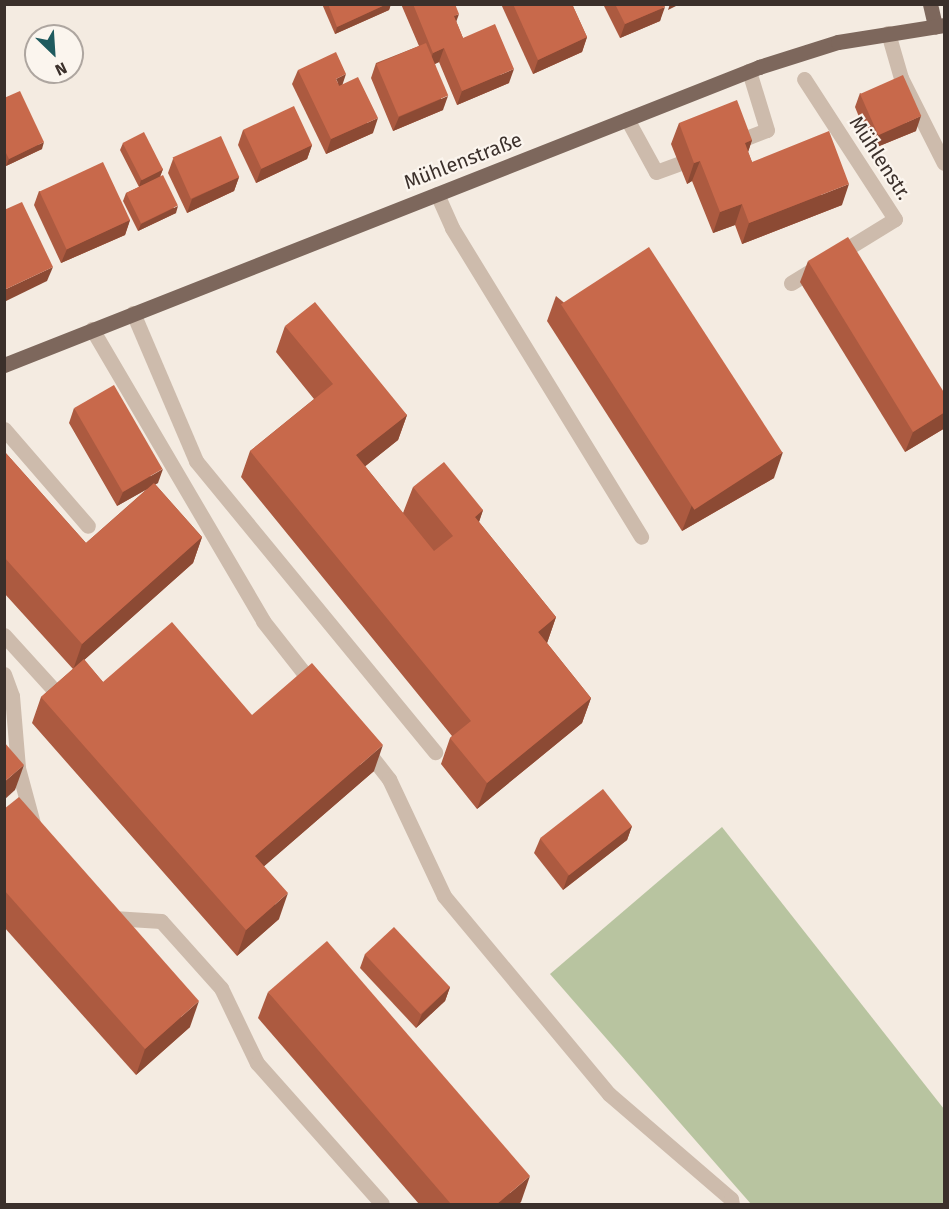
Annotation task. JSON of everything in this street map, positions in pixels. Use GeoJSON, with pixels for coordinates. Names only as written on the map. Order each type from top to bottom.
{"type":"FeatureCollection","features":[{"type":"Feature","properties":{"kind":"main road"},"geometry":{"type":"LineString","coordinates":[[930,4],[940,26]]}},
{"type":"Feature","properties":{"kind":"main road","name":"Mühlenstraße"},"geometry":{"type":"LineString","coordinates":[[4,365],[749,71],[838,42],[940,26]]}},
{"type":"Feature","properties":{"kind":"street"},"geometry":{"type":"LineString","coordinates":[[888,33],[901,78],[945,163]]}},
{"type":"Feature","properties":{"kind":"street"},"geometry":{"type":"LineString","coordinates":[[627,118],[656,172],[767,130],[749,71]]}},
{"type":"Feature","properties":{"kind":"street","name":"Mühlenstr."},"geometry":{"type":"LineString","coordinates":[[791,283],[895,219],[804,79]]}},
{"type":"Feature","properties":{"kind":"street"},"geometry":{"type":"LineString","coordinates":[[437,194],[452,228],[641,537]]}},
{"type":"Feature","properties":{"kind":"street"},"geometry":{"type":"LineString","coordinates":[[133,313],[196,461],[435,752]]}},
{"type":"Feature","properties":{"kind":"street"},"geometry":{"type":"LineString","coordinates":[[92,329],[263,621],[322,695]]}},
{"type":"Feature","properties":{"kind":"street"},"geometry":{"type":"LineString","coordinates":[[4,429],[88,526]]}},
{"type":"Feature","properties":{"kind":"street"},"geometry":{"type":"LineString","coordinates":[[4,635],[55,691]]}},
{"type":"Feature","properties":{"kind":"street"},"geometry":{"type":"LineString","coordinates":[[4,675],[12,696],[18,768],[34,828],[41,836]]}},
{"type":"Feature","properties":{"kind":"street"},"geometry":{"type":"LineString","coordinates":[[352,732],[389,779],[444,896],[609,1094],[731,1199],[732,1204]]}},
{"type":"Feature","properties":{"kind":"street"},"geometry":{"type":"LineString","coordinates":[[99,902],[113,918],[161,921],[221,988],[257,1063],[382,1204]]}},
{"type":"Feature","properties":{"kind":"green space"},"geometry":{"type":"Polygon","coordinates":[[[722,827],[944,1109],[944,1204],[751,1204],[550,974],[722,827]]]}},
{"type":"Feature","properties":{"kind":"building"},"geometry":{"type":"Polygon","coordinates":[[[328,4],[387,4],[337,27],[328,4]]]}},
{"type":"Feature","properties":{"kind":"building"},"geometry":{"type":"Polygon","coordinates":[[[413,4],[455,4],[459,14],[454,16],[463,38],[495,24],[514,69],[462,91],[444,48],[433,53],[413,4]]]}},
{"type":"Feature","properties":{"kind":"building"},"geometry":{"type":"Polygon","coordinates":[[[513,4],[572,4],[587,37],[538,60],[513,4]]]}},
{"type":"Feature","properties":{"kind":"building"},"geometry":{"type":"Polygon","coordinates":[[[615,4],[664,4],[665,7],[625,24],[615,4]]]}},
{"type":"Feature","properties":{"kind":"building"},"geometry":{"type":"Polygon","coordinates":[[[426,43],[448,95],[399,117],[376,64],[426,43]]]}},
{"type":"Feature","properties":{"kind":"building"},"geometry":{"type":"Polygon","coordinates":[[[336,52],[346,74],[336,79],[339,86],[358,77],[378,118],[331,139],[298,70],[336,52]]]}},
{"type":"Feature","properties":{"kind":"building"},"geometry":{"type":"Polygon","coordinates":[[[903,75],[921,116],[878,135],[860,94],[903,75]]]}},
{"type":"Feature","properties":{"kind":"building"},"geometry":{"type":"Polygon","coordinates":[[[20,91],[44,142],[9,159],[4,149],[4,98],[20,91]]]}},
{"type":"Feature","properties":{"kind":"building"},"geometry":{"type":"Polygon","coordinates":[[[737,100],[752,140],[745,143],[752,162],[829,131],[849,184],[749,223],[742,204],[720,212],[700,161],[694,163],[679,123],[737,100]]]}},
{"type":"Feature","properties":{"kind":"building"},"geometry":{"type":"Polygon","coordinates":[[[294,106],[312,145],[261,169],[243,130],[294,106]]]}},
{"type":"Feature","properties":{"kind":"building"},"geometry":{"type":"Polygon","coordinates":[[[144,132],[163,169],[142,180],[123,143],[144,132]]]}},
{"type":"Feature","properties":{"kind":"building"},"geometry":{"type":"Polygon","coordinates":[[[221,136],[239,177],[191,199],[173,158],[221,136]]]}},
{"type":"Feature","properties":{"kind":"building"},"geometry":{"type":"Polygon","coordinates":[[[103,162],[130,220],[67,250],[40,192],[103,162]]]}},
{"type":"Feature","properties":{"kind":"building"},"geometry":{"type":"Polygon","coordinates":[[[163,175],[178,206],[141,224],[126,193],[163,175]]]}},
{"type":"Feature","properties":{"kind":"building"},"geometry":{"type":"Polygon","coordinates":[[[22,202],[53,267],[4,290],[4,210],[22,202]]]}},
{"type":"Feature","properties":{"kind":"building"},"geometry":{"type":"Polygon","coordinates":[[[848,237],[945,394],[945,412],[913,432],[808,261],[848,237]]]}},
{"type":"Feature","properties":{"kind":"building"},"geometry":{"type":"Polygon","coordinates":[[[649,247],[782,452],[694,510],[561,304],[649,247]]]}},
{"type":"Feature","properties":{"kind":"building"},"geometry":{"type":"Polygon","coordinates":[[[315,302],[407,415],[356,455],[434,551],[453,536],[413,487],[444,462],[483,510],[475,517],[556,617],[538,632],[591,698],[487,783],[450,738],[471,721],[250,451],[333,384],[285,326],[315,302]]]}},
{"type":"Feature","properties":{"kind":"building"},"geometry":{"type":"Polygon","coordinates":[[[114,385],[163,469],[123,492],[74,408],[114,385]]]}},
{"type":"Feature","properties":{"kind":"building"},"geometry":{"type":"Polygon","coordinates":[[[4,451],[86,543],[154,483],[202,537],[82,644],[4,557],[4,451]]]}},
{"type":"Feature","properties":{"kind":"building"},"geometry":{"type":"Polygon","coordinates":[[[172,622],[252,715],[312,663],[383,745],[255,856],[288,893],[246,930],[41,697],[84,659],[103,682],[172,622]]]}},
{"type":"Feature","properties":{"kind":"building"},"geometry":{"type":"Polygon","coordinates":[[[4,742],[24,765],[4,782],[4,742]]]}},
{"type":"Feature","properties":{"kind":"building"},"geometry":{"type":"Polygon","coordinates":[[[603,789],[632,826],[569,875],[540,838],[603,789]]]}},
{"type":"Feature","properties":{"kind":"building"},"geometry":{"type":"Polygon","coordinates":[[[19,797],[199,1001],[145,1049],[4,890],[4,809],[19,797]]]}},
{"type":"Feature","properties":{"kind":"building"},"geometry":{"type":"Polygon","coordinates":[[[394,927],[450,987],[421,1014],[365,954],[394,927]]]}},
{"type":"Feature","properties":{"kind":"building"},"geometry":{"type":"Polygon","coordinates":[[[327,941],[530,1176],[497,1204],[451,1204],[268,992],[327,941]]]}}]}
